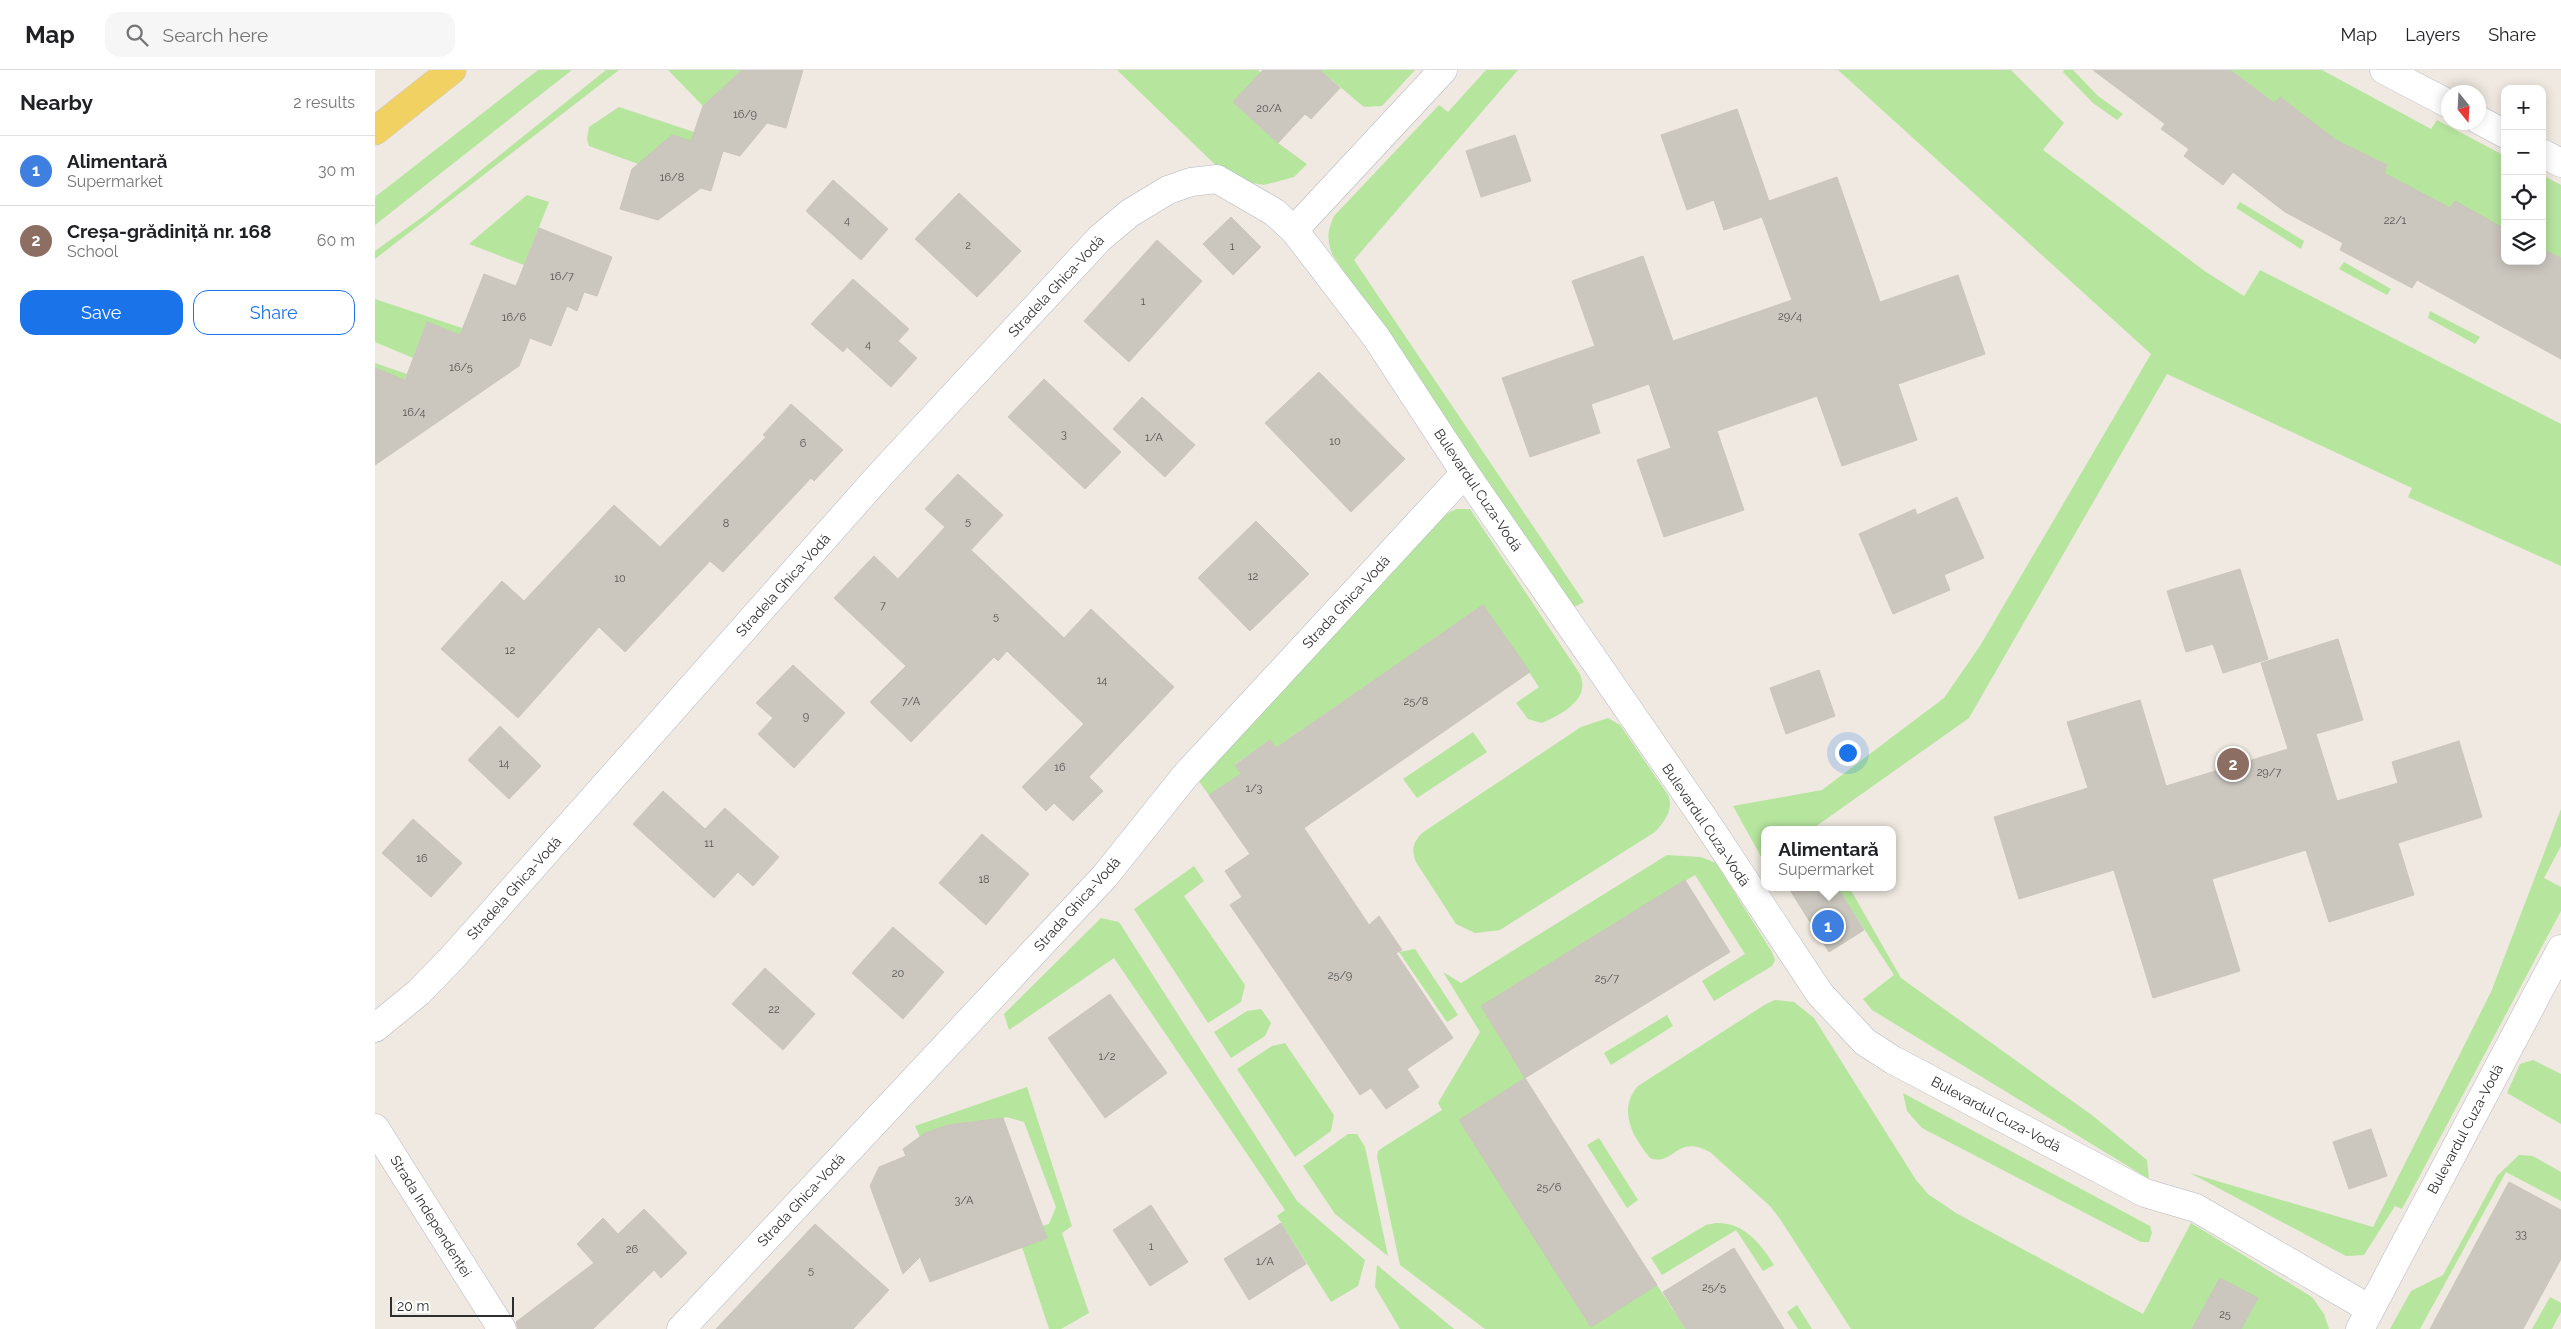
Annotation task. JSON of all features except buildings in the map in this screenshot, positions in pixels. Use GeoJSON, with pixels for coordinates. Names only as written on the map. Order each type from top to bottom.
{"type":"FeatureCollection","features":[{"type":"Feature","properties":{"kind":"main road"},"geometry":{"type":"LineString","coordinates":[[375,131],[452,70]]}},
{"type":"Feature","properties":{"kind":"street"},"geometry":{"type":"LineString","coordinates":[[1294,230],[1443,70]]}},
{"type":"Feature","properties":{"kind":"street"},"geometry":{"type":"LineString","coordinates":[[2384,70],[2441,100]]}},
{"type":"Feature","properties":{"kind":"street"},"geometry":{"type":"LineString","coordinates":[[2486,124],[2501,132]]}},
{"type":"Feature","properties":{"kind":"street"},"geometry":{"type":"LineString","coordinates":[[2546,155],[2561,163]]}},
{"type":"Feature","properties":{"kind":"street","name":"Bulevardul Cuza-Vodă"},"geometry":{"type":"LineString","coordinates":[[1217,179],[1274,212],[1294,230],[1376,337],[1465,473],[1704,819],[1802,968],[1842,1020],[1865,1042],[1893,1060],[2145,1193],[2196,1208],[2365,1319],[2561,949]]}},
{"type":"Feature","properties":{"kind":"street","name":"Stradela Ghica-Vodă"},"geometry":{"type":"LineString","coordinates":[[375,1028],[419,992],[453,957],[880,475],[1100,238],[1130,213],[1168,190],[1191,182],[1217,179]]}},
{"type":"Feature","properties":{"kind":"street","name":"Strada Ghica-Vodă"},"geometry":{"type":"LineString","coordinates":[[681,1329],[1105,876],[1185,776],[1465,473]]}},
{"type":"Feature","properties":{"kind":"street","name":"Strada Independenței"},"geometry":{"type":"LineString","coordinates":[[375,1128],[502,1329]]}},
{"type":"Feature","properties":{"kind":"green space"},"geometry":{"type":"Polygon","coordinates":[[[538,70],[572,70],[375,225],[375,197],[538,70]]]}},
{"type":"Feature","properties":{"kind":"green space"},"geometry":{"type":"Polygon","coordinates":[[[606,70],[619,70],[375,259],[375,251],[425,215],[606,70]]]}},
{"type":"Feature","properties":{"kind":"green space"},"geometry":{"type":"Polygon","coordinates":[[[668,70],[742,70],[703,106],[668,70]]]}},
{"type":"Feature","properties":{"kind":"green space"},"geometry":{"type":"Polygon","coordinates":[[[1117,70],[1258,70],[1261,73],[1233,102],[1278,143],[1307,164],[1294,177],[1264,185],[1230,179],[1117,70]]]}},
{"type":"Feature","properties":{"kind":"green space"},"geometry":{"type":"Polygon","coordinates":[[[1320,70],[1415,70],[1382,106],[1364,107],[1320,70]]]}},
{"type":"Feature","properties":{"kind":"green space"},"geometry":{"type":"Polygon","coordinates":[[[1486,70],[1518,70],[1354,260],[1584,602],[1574,607],[1332,254],[1329,244],[1329,231],[1334,216],[1439,105],[1448,112],[1486,70]]]}},
{"type":"Feature","properties":{"kind":"green space"},"geometry":{"type":"Polygon","coordinates":[[[1838,70],[2011,70],[2064,123],[2043,150],[2206,272],[2244,296],[2260,270],[2561,424],[2561,566],[2408,497],[2412,488],[2167,374],[1969,718],[1816,826],[1761,826],[1761,857],[1733,806],[1822,790],[1944,698],[1980,646],[2151,354],[1838,70]]]}},
{"type":"Feature","properties":{"kind":"green space"},"geometry":{"type":"Polygon","coordinates":[[[2064,70],[2073,70],[2098,96],[2123,114],[2117,120],[2093,103],[2063,72],[2064,70]]]}},
{"type":"Feature","properties":{"kind":"green space"},"geometry":{"type":"Polygon","coordinates":[[[2230,70],[2322,70],[2431,129],[2437,120],[2441,122],[2441,130],[2456,130],[2501,154],[2501,227],[2450,208],[2384,173],[2387,165],[2336,140],[2280,97],[2274,103],[2230,70]]]}},
{"type":"Feature","properties":{"kind":"green space"},"geometry":{"type":"Polygon","coordinates":[[[619,107],[694,132],[692,141],[638,164],[589,146],[587,139],[589,127],[619,107]]]}},
{"type":"Feature","properties":{"kind":"green space"},"geometry":{"type":"Polygon","coordinates":[[[2546,177],[2561,185],[2561,258],[2546,251],[2546,177]]]}},
{"type":"Feature","properties":{"kind":"green space"},"geometry":{"type":"Polygon","coordinates":[[[527,195],[549,202],[524,265],[469,244],[527,195]]]}},
{"type":"Feature","properties":{"kind":"green space"},"geometry":{"type":"Polygon","coordinates":[[[2240,202],[2304,241],[2301,249],[2236,208],[2240,202]]]}},
{"type":"Feature","properties":{"kind":"green space"},"geometry":{"type":"Polygon","coordinates":[[[2344,262],[2391,289],[2387,295],[2339,269],[2344,262]]]}},
{"type":"Feature","properties":{"kind":"green space"},"geometry":{"type":"Polygon","coordinates":[[[375,299],[462,328],[460,335],[427,322],[413,358],[375,342],[375,299]]]}},
{"type":"Feature","properties":{"kind":"green space"},"geometry":{"type":"Polygon","coordinates":[[[2430,311],[2480,337],[2475,344],[2428,318],[2430,311]]]}},
{"type":"Feature","properties":{"kind":"green space"},"geometry":{"type":"Polygon","coordinates":[[[375,363],[407,374],[404,380],[375,368],[375,363]]]}},
{"type":"Feature","properties":{"kind":"green space"},"geometry":{"type":"Polygon","coordinates":[[[1457,509],[1470,509],[1578,671],[1582,680],[1582,689],[1574,703],[1559,715],[1542,723],[1528,719],[1516,703],[1539,687],[1483,605],[1276,748],[1270,740],[1235,764],[1241,774],[1209,795],[1198,780],[1443,515],[1457,509]]]}},
{"type":"Feature","properties":{"kind":"green space"},"geometry":{"type":"Polygon","coordinates":[[[1608,718],[1620,725],[1668,795],[1670,800],[1669,810],[1662,824],[1655,832],[1500,930],[1475,933],[1456,924],[1416,862],[1413,850],[1419,837],[1422,833],[1581,727],[1608,718]]]}},
{"type":"Feature","properties":{"kind":"green space"},"geometry":{"type":"Polygon","coordinates":[[[1473,732],[1487,752],[1417,798],[1403,779],[1473,732]]]}},
{"type":"Feature","properties":{"kind":"green space"},"geometry":{"type":"Polygon","coordinates":[[[2561,809],[2561,846],[2544,878],[2561,887],[2561,911],[2402,1209],[2395,1206],[2364,1255],[2346,1256],[2190,1173],[2373,1227],[2491,992],[2561,809]]]}},
{"type":"Feature","properties":{"kind":"green space"},"geometry":{"type":"Polygon","coordinates":[[[1667,855],[1701,857],[1716,863],[1772,952],[1775,960],[1772,966],[1714,1001],[1702,981],[1745,954],[1695,875],[1481,1006],[1525,1078],[1460,1120],[1592,1326],[1657,1285],[1686,1329],[1485,1329],[1400,1265],[1377,1157],[1378,1151],[1382,1148],[1442,1110],[1438,1103],[1480,1032],[1443,972],[1461,983],[1667,855]]]}},
{"type":"Feature","properties":{"kind":"green space"},"geometry":{"type":"Polygon","coordinates":[[[1194,866],[1204,881],[1184,896],[1245,985],[1241,1002],[1208,1023],[1134,909],[1194,866]]]}},
{"type":"Feature","properties":{"kind":"green space"},"geometry":{"type":"Polygon","coordinates":[[[1840,891],[1851,891],[1901,978],[2093,1116],[2147,1160],[2149,1179],[1872,1010],[1863,999],[1894,975],[1840,891]]]}},
{"type":"Feature","properties":{"kind":"green space"},"geometry":{"type":"Polygon","coordinates":[[[1101,918],[1119,922],[1297,1201],[1365,1260],[1358,1286],[1331,1302],[1277,1216],[1285,1210],[1114,958],[1009,1030],[1004,1014],[1101,918]]]}},
{"type":"Feature","properties":{"kind":"green space"},"geometry":{"type":"Polygon","coordinates":[[[1415,949],[1458,1015],[1447,1022],[1399,952],[1415,949]]]}},
{"type":"Feature","properties":{"kind":"green space"},"geometry":{"type":"Polygon","coordinates":[[[1775,1000],[1794,1002],[1814,1018],[1916,1180],[1928,1194],[1956,1213],[2143,1314],[2191,1223],[2312,1297],[2324,1314],[2329,1329],[1851,1329],[1770,1206],[1710,1152],[1699,1147],[1690,1146],[1683,1148],[1658,1160],[1650,1158],[1638,1141],[1630,1123],[1628,1114],[1629,1104],[1638,1086],[1775,1000]]]}},
{"type":"Feature","properties":{"kind":"green space"},"geometry":{"type":"Polygon","coordinates":[[[1261,1009],[1271,1023],[1265,1036],[1231,1058],[1214,1032],[1247,1011],[1261,1009]]]}},
{"type":"Feature","properties":{"kind":"green space"},"geometry":{"type":"Polygon","coordinates":[[[1667,1015],[1673,1026],[1611,1065],[1604,1053],[1667,1015]]]}},
{"type":"Feature","properties":{"kind":"green space"},"geometry":{"type":"Polygon","coordinates":[[[1285,1043],[1334,1115],[1331,1131],[1295,1157],[1237,1069],[1272,1046],[1285,1043]]]}},
{"type":"Feature","properties":{"kind":"green space"},"geometry":{"type":"Polygon","coordinates":[[[2533,1060],[2561,1074],[2561,1124],[2507,1093],[2520,1064],[2533,1060]]]}},
{"type":"Feature","properties":{"kind":"green space"},"geometry":{"type":"Polygon","coordinates":[[[1027,1087],[1072,1226],[1062,1233],[1089,1313],[1061,1329],[1049,1329],[1022,1247],[1042,1226],[1049,1224],[1056,1207],[1024,1122],[1006,1117],[979,1127],[976,1121],[948,1125],[920,1137],[915,1126],[1027,1087]]]}},
{"type":"Feature","properties":{"kind":"green space"},"geometry":{"type":"Polygon","coordinates":[[[1903,1093],[2150,1226],[2152,1233],[2149,1242],[2141,1242],[1922,1128],[1907,1111],[1903,1093]]]}},
{"type":"Feature","properties":{"kind":"green space"},"geometry":{"type":"Polygon","coordinates":[[[1348,1134],[1357,1134],[1365,1147],[1388,1256],[1335,1214],[1303,1166],[1348,1134]]]}},
{"type":"Feature","properties":{"kind":"green space"},"geometry":{"type":"Polygon","coordinates":[[[1599,1138],[1638,1200],[1627,1208],[1587,1145],[1599,1138]]]}},
{"type":"Feature","properties":{"kind":"green space"},"geometry":{"type":"Polygon","coordinates":[[[2519,1155],[2533,1156],[2561,1172],[2561,1201],[2506,1172],[2420,1329],[2390,1329],[2411,1291],[2443,1275],[2497,1176],[2519,1155]]]}},
{"type":"Feature","properties":{"kind":"green space"},"geometry":{"type":"Polygon","coordinates":[[[1716,1223],[1735,1226],[1743,1230],[1757,1242],[1774,1265],[1763,1271],[1736,1230],[1662,1275],[1651,1258],[1706,1225],[1716,1223]]]}},
{"type":"Feature","properties":{"kind":"green space"},"geometry":{"type":"Polygon","coordinates":[[[1377,1265],[1454,1329],[1400,1329],[1375,1287],[1377,1265]]]}},
{"type":"Feature","properties":{"kind":"green space"},"geometry":{"type":"Polygon","coordinates":[[[2550,1297],[2561,1303],[2561,1312],[2552,1329],[2532,1329],[2550,1297]]]}},
{"type":"Feature","properties":{"kind":"green space"},"geometry":{"type":"Polygon","coordinates":[[[1797,1305],[1812,1329],[1798,1329],[1787,1312],[1797,1305]]]}},
{"type":"Feature","properties":{"kind":"place","name":"Creșa-grădiniță nr. 168"},"geometry":{"type":"Point","coordinates":[2233,764]}},
{"type":"Feature","properties":{"kind":"place","name":"Alimentară"},"geometry":{"type":"Point","coordinates":[1828,926]}}]}
